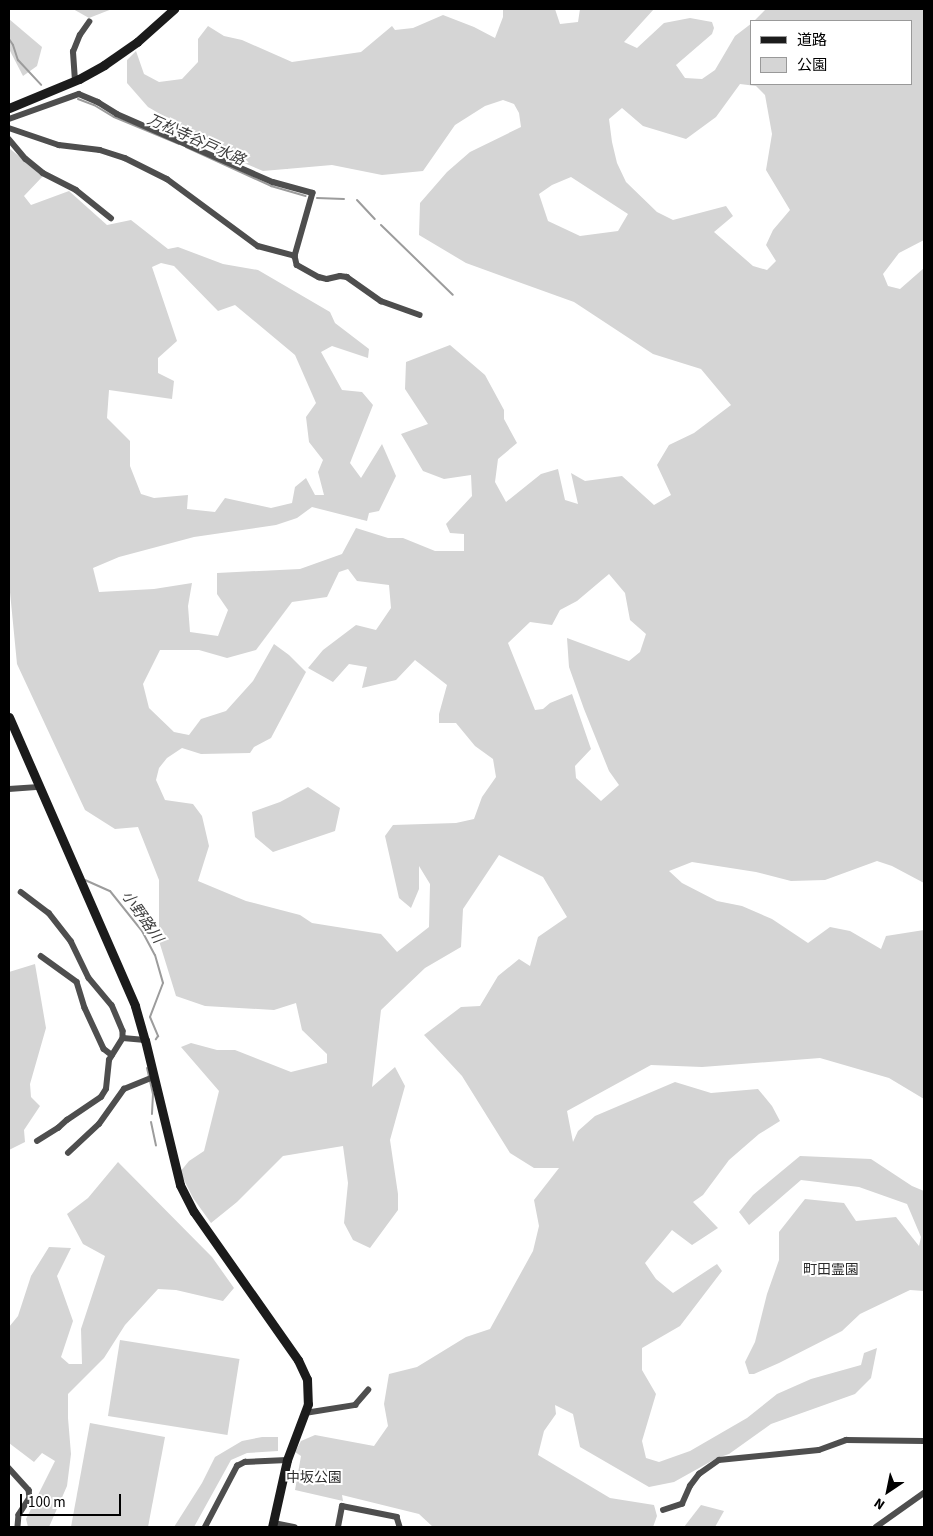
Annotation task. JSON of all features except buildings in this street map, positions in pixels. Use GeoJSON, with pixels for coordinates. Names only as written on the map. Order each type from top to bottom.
{"type":"FeatureCollection","features":[{"type":"Feature","properties":{"kind":"street"},"geometry":{"type":"LineString","coordinates":[[9,108],[75,80],[120,54],[174,9]]}},
{"type":"Feature","properties":{"kind":"street"},"geometry":{"type":"LineString","coordinates":[[75,80],[73,52],[80,34],[89,22]]}},
{"type":"Feature","properties":{"kind":"street"},"geometry":{"type":"LineString","coordinates":[[9,119],[79,94],[98,102],[116,114],[273,182],[313,193],[295,256],[297,265],[319,277],[327,279],[340,276],[347,277],[381,301],[420,315]]}},
{"type":"Feature","properties":{"kind":"street"},"geometry":{"type":"LineString","coordinates":[[9,128],[59,145],[100,150],[125,158],[167,179],[258,246],[295,256]]}},
{"type":"Feature","properties":{"kind":"street"},"geometry":{"type":"LineString","coordinates":[[9,139],[26,160],[43,173],[76,190],[111,218]]}},
{"type":"Feature","properties":{"kind":"street"},"geometry":{"type":"LineString","coordinates":[[9,717],[135,1006],[180,1185],[194,1212],[301,1366],[308,1388],[305,1413],[288,1456],[274,1526],[295,1527]]}},
{"type":"Feature","properties":{"kind":"street"},"geometry":{"type":"LineString","coordinates":[[9,789],[39,787]]}},
{"type":"Feature","properties":{"kind":"street"},"geometry":{"type":"LineString","coordinates":[[21,892],[49,913],[71,941],[89,978],[112,1005],[124,1031],[123,1038],[109,1060],[106,1089],[101,1097],[58,1128],[37,1140]]}},
{"type":"Feature","properties":{"kind":"street"},"geometry":{"type":"LineString","coordinates":[[40,956],[77,982],[85,1008],[104,1049],[112,1055]]}},
{"type":"Feature","properties":{"kind":"street"},"geometry":{"type":"LineString","coordinates":[[123,1038],[145,1040]]}},
{"type":"Feature","properties":{"kind":"street"},"geometry":{"type":"LineString","coordinates":[[68,1153],[99,1124],[124,1089],[154,1078]]}},
{"type":"Feature","properties":{"kind":"street"},"geometry":{"type":"LineString","coordinates":[[305,1413],[354,1406],[368,1390]]}},
{"type":"Feature","properties":{"kind":"street"},"geometry":{"type":"LineString","coordinates":[[662,1510],[682,1504],[698,1474],[719,1460],[819,1450],[846,1440],[924,1441]]}},
{"type":"Feature","properties":{"kind":"street"},"geometry":{"type":"LineString","coordinates":[[205,1527],[237,1466],[245,1462],[288,1456]]}},
{"type":"Feature","properties":{"kind":"street"},"geometry":{"type":"LineString","coordinates":[[9,1468],[29,1490],[30,1498],[19,1515],[18,1527]]}},
{"type":"Feature","properties":{"kind":"street"},"geometry":{"type":"LineString","coordinates":[[876,1527],[924,1494]]}},
{"type":"Feature","properties":{"kind":"street"},"geometry":{"type":"LineString","coordinates":[[338,1527],[342,1506],[397,1517],[400,1527]]}},
{"type":"Feature","properties":{"kind":"green space"},"geometry":{"type":"Polygon","coordinates":[[[73,9],[112,9],[89,18],[73,9]]]}},
{"type":"Feature","properties":{"kind":"green space","name":"中坂公園"},"geometry":{"type":"Polygon","coordinates":[[[503,9],[555,9],[560,24],[578,22],[580,9],[654,9],[624,42],[637,48],[664,23],[690,18],[712,22],[714,28],[712,34],[676,65],[685,78],[702,79],[715,70],[735,36],[750,25],[750,85],[913,85],[913,20],[755,20],[766,9],[924,9],[924,240],[899,253],[883,274],[888,286],[900,289],[924,268],[924,883],[892,866],[877,861],[825,880],[791,881],[756,872],[692,862],[669,871],[682,883],[717,901],[742,906],[772,919],[808,943],[830,927],[850,931],[881,949],[886,936],[924,930],[924,1099],[889,1078],[820,1058],[702,1067],[651,1065],[567,1111],[573,1142],[578,1131],[595,1116],[675,1082],[711,1093],[758,1089],[772,1106],[780,1121],[759,1134],[729,1160],[703,1195],[693,1202],[718,1228],[692,1245],[672,1230],[645,1263],[656,1279],[673,1293],[717,1264],[722,1271],[680,1326],[642,1348],[642,1370],[656,1394],[642,1441],[646,1458],[659,1462],[690,1451],[747,1418],[777,1394],[811,1379],[861,1365],[864,1353],[877,1348],[871,1378],[855,1394],[771,1424],[729,1454],[717,1458],[674,1482],[649,1487],[580,1447],[573,1414],[555,1405],[556,1414],[544,1431],[538,1455],[610,1498],[654,1505],[657,1516],[653,1527],[433,1527],[419,1514],[342,1495],[343,1501],[295,1490],[301,1456],[295,1452],[301,1441],[315,1435],[374,1446],[388,1426],[384,1404],[389,1374],[417,1367],[466,1337],[490,1329],[533,1251],[539,1226],[534,1200],[559,1168],[534,1168],[510,1153],[462,1076],[424,1035],[461,1007],[480,1006],[498,976],[519,959],[530,966],[538,937],[567,917],[543,877],[499,855],[463,909],[461,947],[425,968],[381,1010],[372,1087],[395,1067],[405,1086],[390,1140],[398,1194],[398,1210],[370,1248],[353,1240],[344,1223],[348,1183],[343,1146],[283,1156],[237,1202],[211,1223],[193,1198],[180,1172],[189,1161],[204,1151],[219,1091],[181,1047],[191,1043],[217,1050],[235,1050],[291,1072],[327,1063],[327,1054],[302,1030],[296,1003],[274,1010],[205,1006],[176,996],[159,941],[159,880],[138,827],[115,829],[85,810],[17,664],[9,582],[9,148],[43,176],[24,196],[31,205],[69,191],[107,225],[131,220],[168,249],[178,247],[223,264],[258,270],[330,312],[335,323],[369,349],[368,358],[332,346],[321,352],[342,390],[362,392],[373,405],[350,463],[361,478],[382,444],[396,476],[379,511],[369,513],[367,521],[312,507],[297,518],[276,525],[194,537],[119,557],[93,568],[99,592],[154,589],[192,583],[188,606],[190,632],[218,636],[228,610],[217,594],[217,573],[300,569],[342,554],[356,528],[388,538],[403,538],[435,551],[464,551],[464,534],[450,533],[446,524],[472,496],[471,475],[444,479],[423,471],[401,434],[428,424],[405,389],[406,362],[450,345],[485,375],[504,410],[504,419],[517,443],[498,459],[495,482],[506,502],[541,474],[558,469],[565,500],[578,504],[571,473],[585,481],[622,476],[654,505],[671,495],[657,465],[669,445],[694,433],[731,405],[701,369],[653,354],[574,302],[466,263],[419,235],[420,203],[447,172],[470,152],[521,127],[519,113],[514,104],[503,100],[485,106],[455,125],[423,171],[382,175],[332,165],[263,171],[177,135],[181,126],[148,107],[127,83],[127,60],[136,51],[144,74],[159,82],[182,79],[198,62],[198,39],[208,26],[224,36],[242,40],[292,62],[361,52],[392,26],[395,30],[413,28],[443,15],[474,27],[495,38],[503,17],[503,9]],[[740,84],[716,117],[686,139],[643,126],[622,108],[609,119],[612,142],[617,163],[626,182],[657,212],[673,220],[726,206],[733,216],[714,232],[753,266],[767,270],[776,261],[766,245],[773,230],[790,210],[766,170],[772,134],[765,95],[756,86],[740,84]],[[571,177],[552,185],[539,194],[548,221],[580,236],[618,231],[628,214],[571,177]],[[161,263],[152,267],[177,341],[158,358],[158,373],[174,381],[172,399],[109,390],[107,418],[130,441],[130,466],[141,494],[154,498],[188,495],[187,509],[215,512],[225,498],[271,508],[292,503],[295,487],[306,478],[315,495],[324,495],[318,472],[323,460],[309,442],[306,417],[316,403],[295,355],[235,305],[218,311],[174,266],[161,263]],[[348,569],[339,572],[327,597],[292,602],[256,650],[227,658],[199,650],[160,650],[143,684],[149,708],[174,732],[189,735],[201,719],[226,711],[253,681],[274,644],[289,655],[306,672],[271,738],[254,747],[250,753],[201,754],[182,748],[167,758],[159,768],[156,780],[165,800],[193,804],[202,816],[209,846],[198,881],[246,901],[300,915],[312,923],[381,934],[397,952],[429,927],[430,884],[419,866],[419,889],[411,908],[399,898],[385,836],[393,825],[456,823],[474,819],[482,797],[496,777],[493,759],[475,746],[456,723],[439,723],[439,714],[447,685],[415,660],[396,680],[362,688],[367,667],[349,664],[333,682],[308,668],[323,650],[356,625],[376,630],[391,608],[389,585],[357,581],[348,569]],[[609,574],[577,601],[560,610],[552,625],[530,622],[508,643],[535,710],[543,709],[550,703],[572,694],[591,749],[575,766],[576,778],[601,801],[619,785],[609,771],[569,667],[567,638],[629,661],[640,652],[646,634],[630,620],[625,593],[609,574]]]}},
{"type":"Feature","properties":{"kind":"green space"},"geometry":{"type":"Polygon","coordinates":[[[9,19],[42,47],[37,66],[23,76],[9,49],[9,19]]]}},
{"type":"Feature","properties":{"kind":"green space"},"geometry":{"type":"Polygon","coordinates":[[[308,787],[340,808],[335,831],[273,852],[255,837],[252,812],[280,802],[308,787]]]}},
{"type":"Feature","properties":{"kind":"green space"},"geometry":{"type":"Polygon","coordinates":[[[35,964],[46,1028],[30,1084],[31,1097],[40,1106],[24,1130],[25,1142],[9,1150],[9,972],[35,964]]]}},
{"type":"Feature","properties":{"kind":"green space","name":"町田霊園"},"geometry":{"type":"Polygon","coordinates":[[[800,1156],[871,1159],[912,1186],[924,1191],[924,1291],[910,1290],[860,1314],[842,1331],[779,1363],[754,1374],[749,1374],[745,1362],[755,1342],[767,1294],[779,1260],[779,1232],[805,1199],[844,1203],[856,1221],[896,1217],[919,1246],[921,1237],[907,1204],[859,1187],[801,1180],[749,1225],[739,1212],[753,1195],[800,1156]]]}},
{"type":"Feature","properties":{"kind":"green space"},"geometry":{"type":"Polygon","coordinates":[[[118,1162],[212,1257],[234,1288],[223,1301],[176,1290],[158,1289],[125,1325],[104,1358],[68,1394],[71,1454],[67,1486],[49,1527],[28,1527],[26,1519],[55,1461],[42,1453],[34,1462],[9,1443],[9,1327],[18,1316],[31,1276],[49,1247],[71,1248],[57,1276],[73,1321],[61,1357],[69,1364],[82,1364],[81,1329],[105,1256],[83,1244],[67,1214],[88,1198],[118,1162]]]}},
{"type":"Feature","properties":{"kind":"green space"},"geometry":{"type":"Polygon","coordinates":[[[120,1340],[240,1359],[227,1435],[108,1416],[120,1340]]]}},
{"type":"Feature","properties":{"kind":"green space"},"geometry":{"type":"Polygon","coordinates":[[[90,1423],[165,1437],[148,1527],[71,1527],[90,1423]]]}},
{"type":"Feature","properties":{"kind":"green space"},"geometry":{"type":"Polygon","coordinates":[[[262,1437],[278,1437],[278,1451],[247,1453],[231,1460],[194,1527],[174,1527],[202,1483],[215,1457],[242,1441],[262,1437]]]}},
{"type":"Feature","properties":{"kind":"green space"},"geometry":{"type":"Polygon","coordinates":[[[701,1505],[724,1511],[715,1527],[684,1527],[701,1505]]]}},
{"type":"Feature","properties":{"kind":"waterway","name":"万松寺谷戸水路"},"geometry":{"type":"LineString","coordinates":[[9,39],[18,60],[41,85]]}},
{"type":"Feature","properties":{"kind":"waterway","name":"万松寺谷戸水路"},"geometry":{"type":"LineString","coordinates":[[78,99],[94,105],[114,117],[179,144]]}},
{"type":"Feature","properties":{"kind":"waterway","name":"万松寺谷戸水路"},"geometry":{"type":"LineString","coordinates":[[186,147],[271,186],[306,196]]}},
{"type":"Feature","properties":{"kind":"waterway","name":"万松寺谷戸水路"},"geometry":{"type":"LineString","coordinates":[[317,198],[344,199]]}},
{"type":"Feature","properties":{"kind":"waterway","name":"万松寺谷戸水路"},"geometry":{"type":"LineString","coordinates":[[357,200],[375,219]]}},
{"type":"Feature","properties":{"kind":"waterway","name":"万松寺谷戸水路"},"geometry":{"type":"LineString","coordinates":[[381,225],[453,295]]}},
{"type":"Feature","properties":{"kind":"waterway","name":"小野路川"},"geometry":{"type":"LineString","coordinates":[[85,880],[110,891],[142,931],[155,955],[163,983],[150,1017],[158,1036],[156,1039]]}},
{"type":"Feature","properties":{"kind":"waterway"},"geometry":{"type":"LineString","coordinates":[[147,1068],[149,1077]]}},
{"type":"Feature","properties":{"kind":"waterway"},"geometry":{"type":"LineString","coordinates":[[150,1081],[153,1094],[152,1114]]}},
{"type":"Feature","properties":{"kind":"waterway"},"geometry":{"type":"LineString","coordinates":[[151,1122],[156,1145]]}}]}
